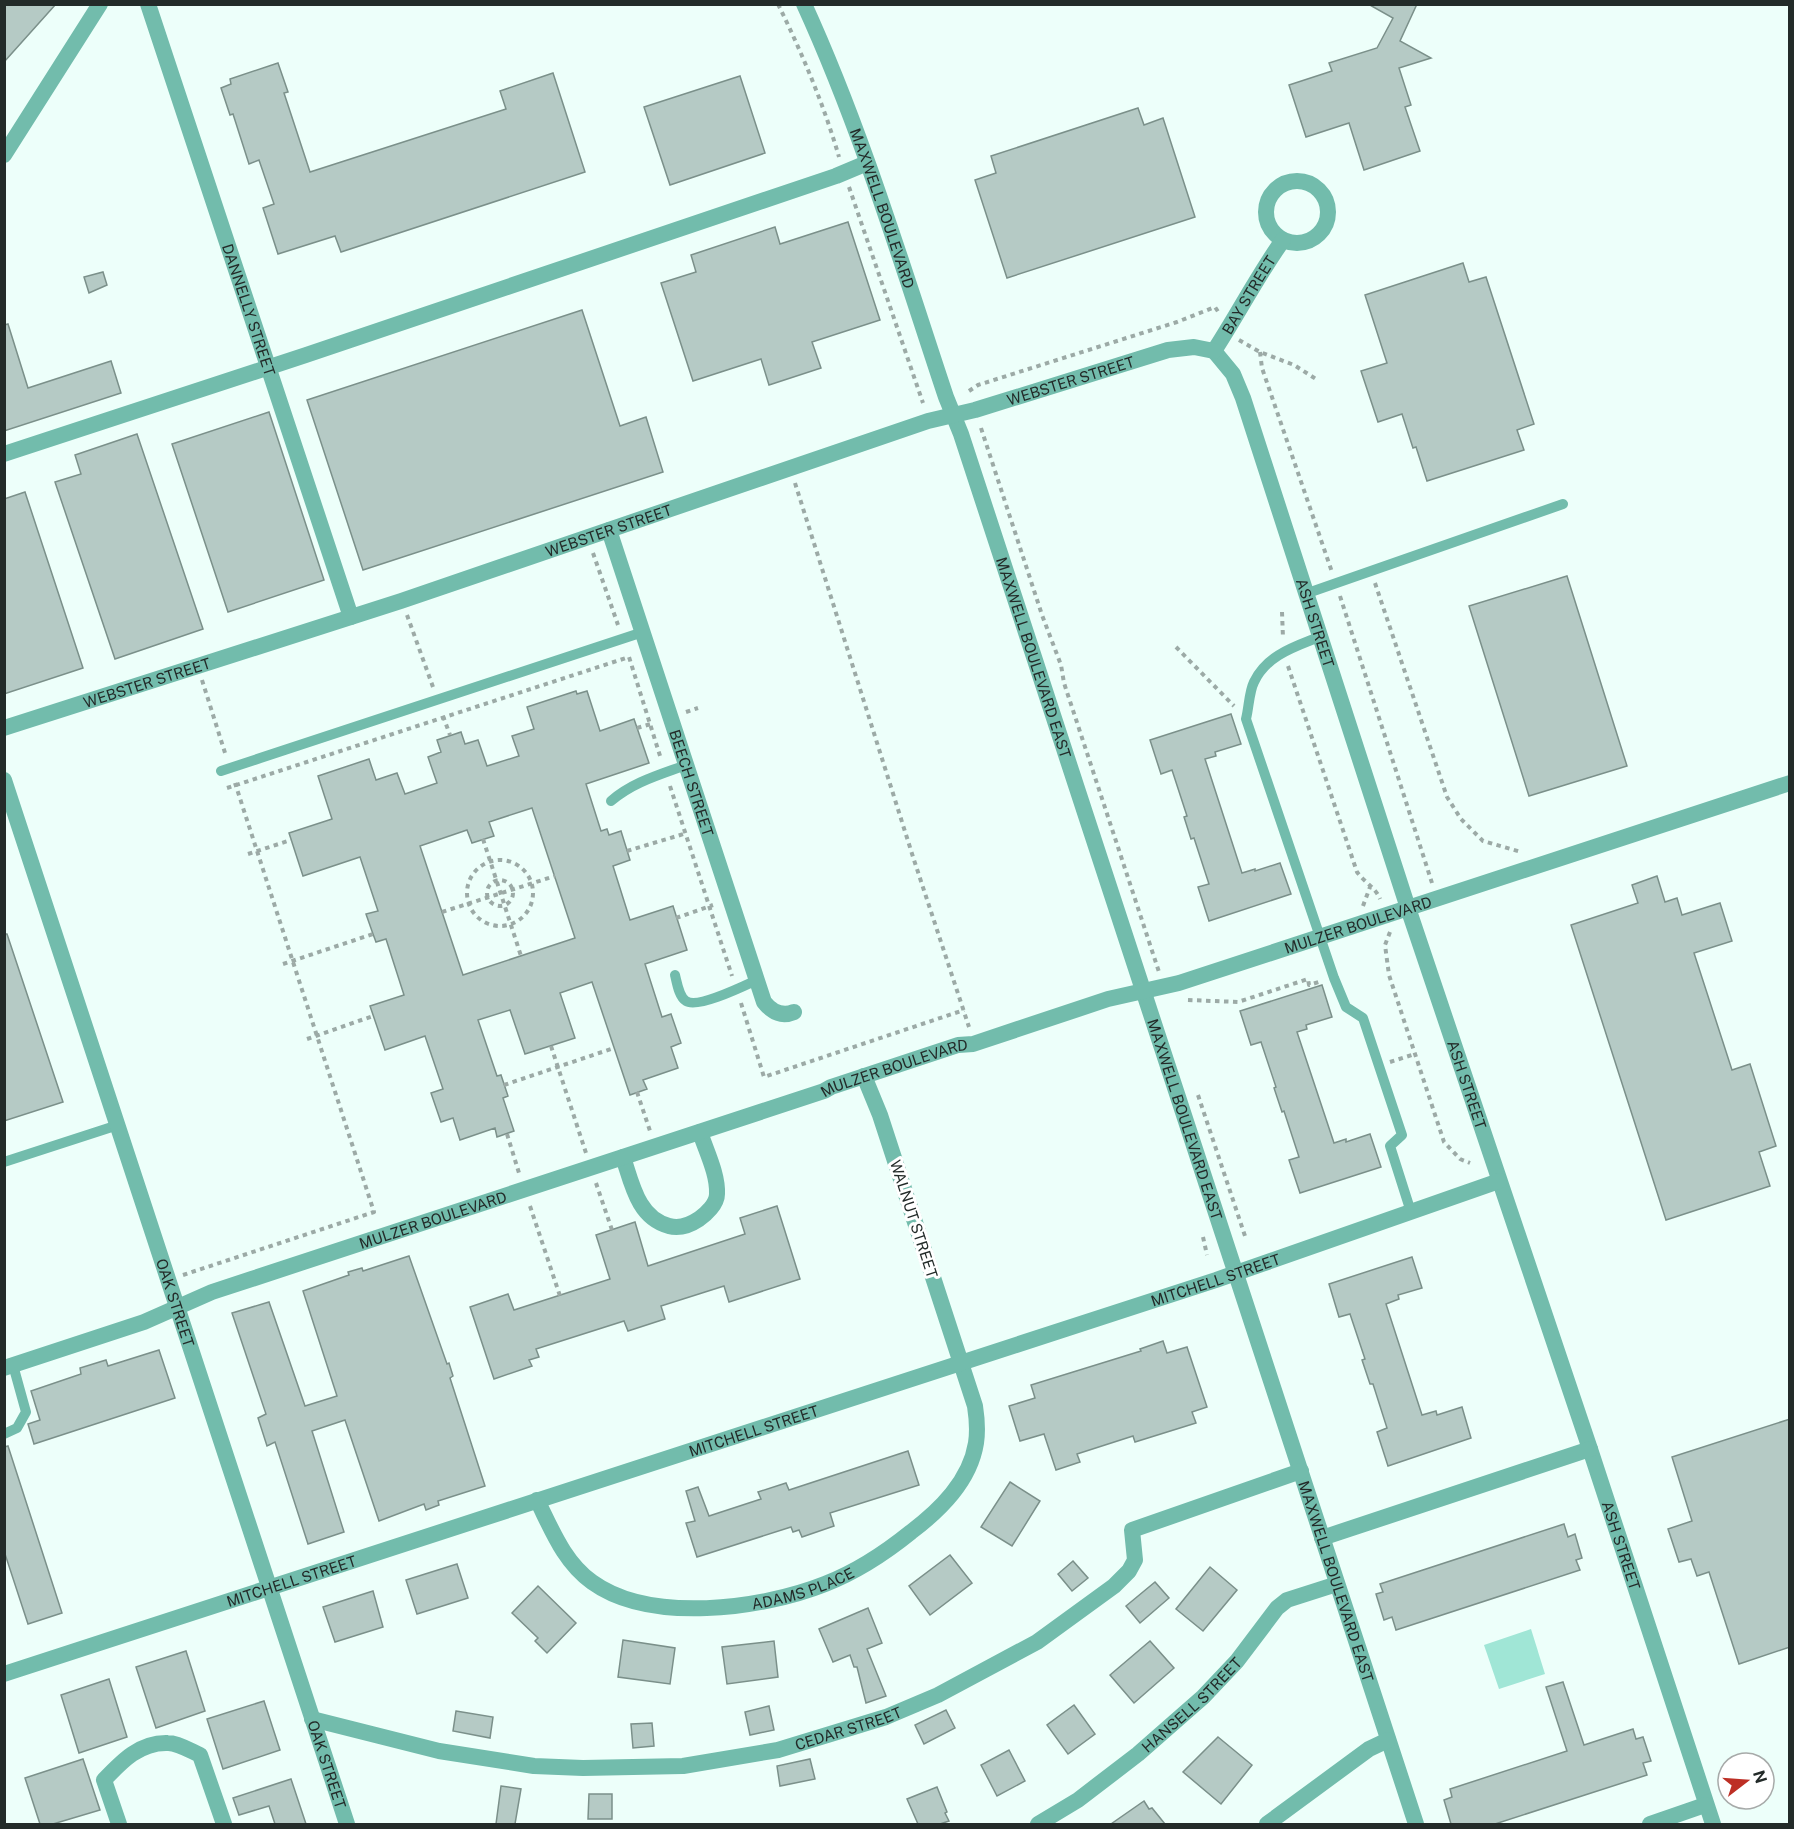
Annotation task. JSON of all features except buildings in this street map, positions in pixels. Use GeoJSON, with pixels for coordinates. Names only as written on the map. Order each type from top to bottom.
{"type":"FeatureCollection","features":[{"type":"Feature","properties":{"kind":"street"},"geometry":{"type":"LineString","coordinates":[[4,155],[100,4]]}},
{"type":"Feature","properties":{"kind":"street","name":"DANNELLY STREET"},"geometry":{"type":"LineString","coordinates":[[148,4],[351,617]]}},
{"type":"Feature","properties":{"kind":"street","name":"MAXWELL BOULEVARD"},"geometry":{"type":"LineString","coordinates":[[804,4],[828,57],[867,163],[953,416]]}},
{"type":"Feature","properties":{"kind":"street"},"geometry":{"type":"LineString","coordinates":[[4,454],[268,368],[867,163]]}},
{"type":"Feature","properties":{"kind":"street","name":"BAY STREET"},"geometry":{"type":"LineString","coordinates":[[1214,351],[1262,270],[1283,240]]}},
{"type":"Feature","properties":{"kind":"street","name":"WEBSTER STREET"},"geometry":{"type":"LineString","coordinates":[[4,728],[401,601],[928,421],[953,416],[1168,350],[1194,347],[1214,351]]}},
{"type":"Feature","properties":{"kind":"street","name":"ASH STREET"},"geometry":{"type":"LineString","coordinates":[[1214,351],[1233,374],[1243,398],[1407,908],[1590,1449],[1713,1824]]}},
{"type":"Feature","properties":{"kind":"street","name":"MAXWELL BOULEVARD EAST"},"geometry":{"type":"LineString","coordinates":[[953,416],[961,434],[1416,1824]]}},
{"type":"Feature","properties":{"kind":"street","name":"BEECH STREET"},"geometry":{"type":"LineString","coordinates":[[609,530],[764,1002],[770,1009],[780,1014],[794,1012]]}},
{"type":"Feature","properties":{"kind":"street","name":"OAK STREET"},"geometry":{"type":"LineString","coordinates":[[4,780],[347,1824]]}},
{"type":"Feature","properties":{"kind":"street","name":"MULZER BOULEVARD"},"geometry":{"type":"LineString","coordinates":[[9,1366],[144,1323],[212,1292],[958,1045],[973,1044],[1108,999],[1179,983],[1790,783]]}},
{"type":"Feature","properties":{"kind":"street","name":"WALNUT STREET"},"geometry":{"type":"LineString","coordinates":[[864,1076],[880,1115],[962,1363]]}},
{"type":"Feature","properties":{"kind":"street"},"geometry":{"type":"LineString","coordinates":[[623,1157],[646,1215],[659,1223],[675,1228],[693,1223],[707,1213],[717,1196],[715,1178],[700,1132]]}},
{"type":"Feature","properties":{"kind":"street","name":"MITCHELL STREET"},"geometry":{"type":"LineString","coordinates":[[4,1674],[1235,1273],[1499,1181]]}},
{"type":"Feature","properties":{"kind":"street","name":"ADAMS PLACE"},"geometry":{"type":"LineString","coordinates":[[537,1500],[560,1547],[572,1564],[593,1583],[620,1597],[662,1607],[701,1608],[758,1603],[803,1592],[847,1574],[889,1550],[929,1518],[956,1488],[970,1463],[976,1444],[978,1424],[962,1363]]}},
{"type":"Feature","properties":{"kind":"street"},"geometry":{"type":"LineString","coordinates":[[1322,1538],[1590,1449]]}},
{"type":"Feature","properties":{"kind":"street","name":"CEDAR STREET"},"geometry":{"type":"LineString","coordinates":[[312,1719],[439,1751],[534,1766],[583,1768],[683,1766],[778,1750],[886,1717],[986,1671],[1037,1642],[1113,1586],[1129,1571],[1135,1560],[1132,1530],[1301,1471]]}},
{"type":"Feature","properties":{"kind":"street","name":"HANSELL STREET"},"geometry":{"type":"LineString","coordinates":[[1038,1824],[1078,1800],[1138,1754],[1203,1696],[1237,1661],[1277,1608],[1287,1600],[1337,1584]]}},
{"type":"Feature","properties":{"kind":"street"},"geometry":{"type":"LineString","coordinates":[[1266,1824],[1369,1749],[1388,1740]]}},
{"type":"Feature","properties":{"kind":"street"},"geometry":{"type":"LineString","coordinates":[[119,1824],[104,1779],[126,1757],[143,1747],[170,1743],[200,1755],[224,1824]]}},
{"type":"Feature","properties":{"kind":"street"},"geometry":{"type":"LineString","coordinates":[[1650,1824],[1705,1805]]}},
{"type":"Feature","properties":{"kind":"lane"},"geometry":{"type":"LineString","coordinates":[[1305,594],[1337,585],[1563,504]]}},
{"type":"Feature","properties":{"kind":"lane"},"geometry":{"type":"LineString","coordinates":[[226,770],[643,632]]}},
{"type":"Feature","properties":{"kind":"lane"},"geometry":{"type":"LineString","coordinates":[[1319,636],[1283,652],[1266,665],[1254,683],[1246,719],[1334,978],[1346,1007],[1363,1018],[1402,1135],[1390,1146],[1411,1212]]}},
{"type":"Feature","properties":{"kind":"lane"},"geometry":{"type":"LineString","coordinates":[[611,801],[639,782],[686,765]]}},
{"type":"Feature","properties":{"kind":"lane"},"geometry":{"type":"LineString","coordinates":[[675,975],[681,996],[685,1001],[693,1004],[757,980]]}},
{"type":"Feature","properties":{"kind":"lane"},"geometry":{"type":"LineString","coordinates":[[4,1162],[118,1125]]}},
{"type":"Feature","properties":{"kind":"lane"},"geometry":{"type":"LineString","coordinates":[[4,1434],[17,1428],[26,1412],[9,1366]]}},
{"type":"Feature","properties":{"kind":"path"},"geometry":{"type":"LineString","coordinates":[[778,4],[828,122],[923,404]]}},
{"type":"Feature","properties":{"kind":"path"},"geometry":{"type":"LineString","coordinates":[[969,391],[978,386],[1177,322],[1215,307],[1241,343],[1294,365],[1316,379]]}},
{"type":"Feature","properties":{"kind":"path"},"geometry":{"type":"LineString","coordinates":[[1260,352],[1262,368],[1337,585],[1437,899]]}},
{"type":"Feature","properties":{"kind":"path"},"geometry":{"type":"LineString","coordinates":[[981,428],[1042,615],[1061,665],[1064,683],[1166,999],[1238,1002],[1308,979],[1309,985],[1334,978]]}},
{"type":"Feature","properties":{"kind":"path"},"geometry":{"type":"LineString","coordinates":[[790,468],[973,1044]]}},
{"type":"Feature","properties":{"kind":"path"},"geometry":{"type":"LineString","coordinates":[[588,537],[764,1077],[964,1010]]}},
{"type":"Feature","properties":{"kind":"path"},"geometry":{"type":"LineString","coordinates":[[1376,570],[1374,581],[1447,797],[1461,819],[1483,841],[1524,853]]}},
{"type":"Feature","properties":{"kind":"path"},"geometry":{"type":"LineString","coordinates":[[401,601],[450,735]]}},
{"type":"Feature","properties":{"kind":"path"},"geometry":{"type":"LineString","coordinates":[[1282,612],[1283,652],[1357,872],[1365,883],[1377,892],[1391,933],[1385,945],[1389,975],[1444,1142],[1460,1159],[1470,1163]]}},
{"type":"Feature","properties":{"kind":"path"},"geometry":{"type":"LineString","coordinates":[[1176,647],[1246,719]]}},
{"type":"Feature","properties":{"kind":"path"},"geometry":{"type":"LineString","coordinates":[[227,788],[629,657]]}},
{"type":"Feature","properties":{"kind":"path"},"geometry":{"type":"LineString","coordinates":[[168,1280],[374,1212],[236,785],[226,770],[197,665]]}},
{"type":"Feature","properties":{"kind":"path"},"geometry":{"type":"LineString","coordinates":[[627,851],[706,827]]}},
{"type":"Feature","properties":{"kind":"path"},"geometry":{"type":"LineString","coordinates":[[483,839],[521,956]]}},
{"type":"Feature","properties":{"kind":"path"},"geometry":{"type":"LineString","coordinates":[[248,854],[291,840]]}},
{"type":"Feature","properties":{"kind":"path"},"geometry":{"type":"LineString","coordinates":[[502,860],[514,863],[528,875],[532,883],[531,906],[524,916],[511,924],[498,926],[489,924],[475,915],[469,904],[468,886],[473,874],[490,861],[502,860]]}},
{"type":"Feature","properties":{"kind":"path"},"geometry":{"type":"LineString","coordinates":[[442,912],[555,876]]}},
{"type":"Feature","properties":{"kind":"path"},"geometry":{"type":"LineString","coordinates":[[496,880],[506,881],[513,889],[511,899],[505,905],[493,904],[487,897],[488,886],[496,880]]}},
{"type":"Feature","properties":{"kind":"path"},"geometry":{"type":"LineString","coordinates":[[676,918],[730,900]]}},
{"type":"Feature","properties":{"kind":"path"},"geometry":{"type":"LineString","coordinates":[[283,964],[373,934]]}},
{"type":"Feature","properties":{"kind":"path"},"geometry":{"type":"LineString","coordinates":[[307,1039],[373,1016]]}},
{"type":"Feature","properties":{"kind":"path"},"geometry":{"type":"LineString","coordinates":[[551,1046],[612,1230]]}},
{"type":"Feature","properties":{"kind":"path"},"geometry":{"type":"LineString","coordinates":[[504,1085],[614,1048]]}},
{"type":"Feature","properties":{"kind":"path"},"geometry":{"type":"LineString","coordinates":[[1379,1066],[1415,1054]]}},
{"type":"Feature","properties":{"kind":"path"},"geometry":{"type":"LineString","coordinates":[[1195,1086],[1246,1239]]}},
{"type":"Feature","properties":{"kind":"path"},"geometry":{"type":"LineString","coordinates":[[637,1092],[655,1147]]}},
{"type":"Feature","properties":{"kind":"path"},"geometry":{"type":"LineString","coordinates":[[507,1134],[560,1296]]}},
{"type":"Feature","properties":{"kind":"green space"},"geometry":{"type":"Polygon","coordinates":[[[1531,1629],[1545,1674],[1499,1689],[1484,1645],[1531,1629]]]}}]}
